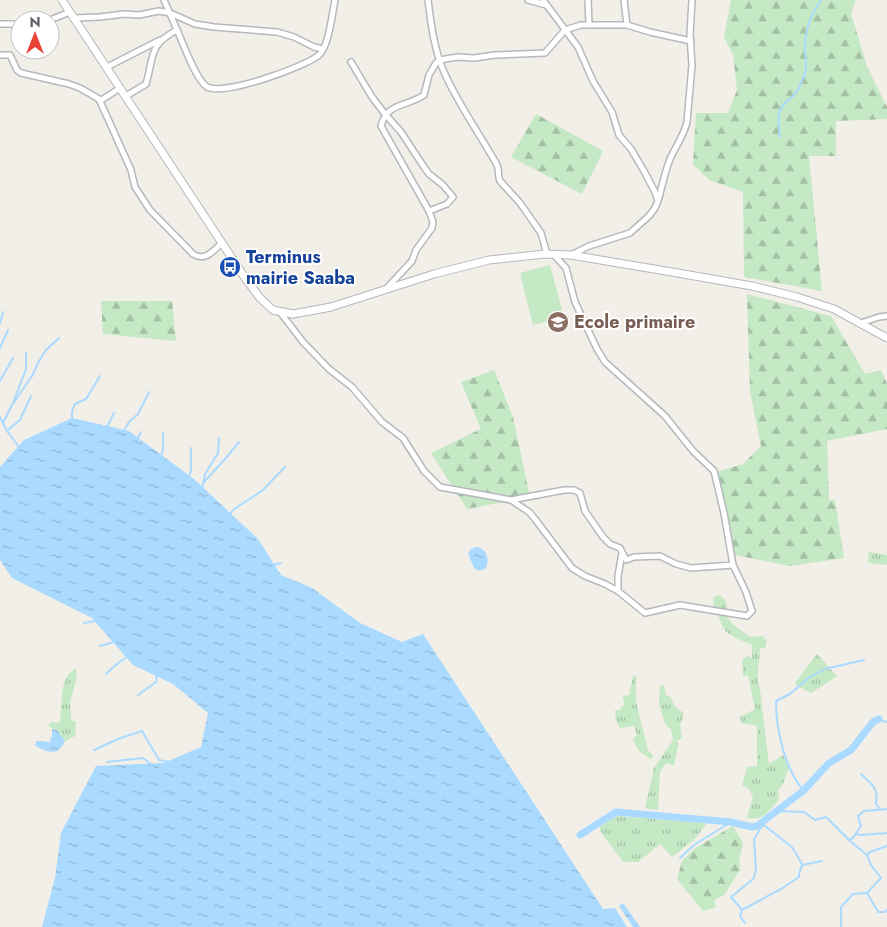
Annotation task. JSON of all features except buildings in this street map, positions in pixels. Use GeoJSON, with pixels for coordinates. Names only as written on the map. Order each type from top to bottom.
{"type":"FeatureCollection","features":[{"type":"Feature","properties":{"kind":"street"},"geometry":{"type":"LineString","coordinates":[[62,0],[253,289],[268,306],[280,312],[293,314],[316,310],[442,272],[489,260],[550,254],[571,255],[672,272],[779,293],[818,303],[861,323],[887,338]]}},
{"type":"Feature","properties":{"kind":"street"},"geometry":{"type":"LineString","coordinates":[[159,11],[162,0]]}},
{"type":"Feature","properties":{"kind":"street"},"geometry":{"type":"LineString","coordinates":[[162,0],[170,13],[196,73],[203,84],[214,89],[243,86],[304,65],[319,54],[323,50],[335,0]]}},
{"type":"Feature","properties":{"kind":"street"},"geometry":{"type":"LineString","coordinates":[[428,0],[434,39],[444,72],[466,114],[498,165],[500,181],[516,198],[541,233],[550,254],[566,268],[575,302],[605,362],[664,416],[693,451],[714,471],[724,512],[733,566],[746,592],[752,611],[747,616],[680,605],[645,613],[609,585],[585,576],[572,568],[529,512],[512,500]]}},
{"type":"Feature","properties":{"kind":"street"},"geometry":{"type":"LineString","coordinates":[[528,0],[545,2],[578,47],[593,80],[612,112],[619,134],[631,149],[644,171],[658,201]]}},
{"type":"Feature","properties":{"kind":"street"},"geometry":{"type":"LineString","coordinates":[[588,0],[589,25]]}},
{"type":"Feature","properties":{"kind":"street"},"geometry":{"type":"LineString","coordinates":[[624,0],[627,25]]}},
{"type":"Feature","properties":{"kind":"street"},"geometry":{"type":"LineString","coordinates":[[571,255],[589,246],[630,233],[655,208],[671,158],[685,130],[689,108],[692,65],[692,0]]}},
{"type":"Feature","properties":{"kind":"street"},"geometry":{"type":"LineString","coordinates":[[60,18],[72,15],[100,18],[124,14],[139,15],[159,11],[170,13],[195,24],[278,32],[294,36],[323,50]]}},
{"type":"Feature","properties":{"kind":"street"},"geometry":{"type":"LineString","coordinates":[[386,289],[412,261],[416,250],[432,228],[433,222],[382,128],[385,114],[397,106],[423,96],[429,75],[436,63],[440,60],[457,57],[474,58],[494,55],[545,53],[566,30],[574,26],[627,25],[691,41]]}},
{"type":"Feature","properties":{"kind":"street"},"geometry":{"type":"LineString","coordinates":[[107,68],[176,30]]}},
{"type":"Feature","properties":{"kind":"street"},"geometry":{"type":"LineString","coordinates":[[126,96],[146,84],[154,49],[160,39]]}},
{"type":"Feature","properties":{"kind":"street"},"geometry":{"type":"LineString","coordinates":[[0,55],[10,55],[17,70],[21,73],[80,88],[100,101],[131,170],[134,187],[150,210],[193,254],[200,258],[205,257],[222,243]]}},
{"type":"Feature","properties":{"kind":"street"},"geometry":{"type":"LineString","coordinates":[[351,62],[385,114],[401,132],[429,174],[444,184],[452,194],[452,200],[441,207],[428,211]]}},
{"type":"Feature","properties":{"kind":"street"},"geometry":{"type":"LineString","coordinates":[[100,101],[120,88]]}},
{"type":"Feature","properties":{"kind":"street"},"geometry":{"type":"LineString","coordinates":[[280,312],[329,369],[352,387],[382,422],[408,443],[424,471],[436,484],[445,488],[512,500],[564,490],[578,492],[582,497],[585,511],[603,537],[610,544],[620,548],[626,560]]}},
{"type":"Feature","properties":{"kind":"street"},"geometry":{"type":"LineString","coordinates":[[861,323],[887,316]]}},
{"type":"Feature","properties":{"kind":"street"},"geometry":{"type":"LineString","coordinates":[[618,591],[622,552]]}},
{"type":"Feature","properties":{"kind":"street"},"geometry":{"type":"LineString","coordinates":[[621,565],[626,560],[634,557],[660,556],[676,564],[691,568],[733,566]]}},
{"type":"Feature","properties":{"kind":"street"},"geometry":{"type":"LineString","coordinates":[[609,585],[618,579]]}},
{"type":"Feature","properties":{"kind":"green space"},"geometry":{"type":"Polygon","coordinates":[[[731,0],[856,0],[851,13],[867,67],[887,107],[887,119],[836,121],[836,156],[809,156],[822,291],[744,277],[743,192],[709,180],[693,164],[696,113],[728,113],[737,90],[733,55],[724,37],[731,0]]]}},
{"type":"Feature","properties":{"kind":"green space"},"geometry":{"type":"Polygon","coordinates":[[[536,114],[603,151],[582,194],[511,157],[536,114]]]}},
{"type":"Feature","properties":{"kind":"green space"},"geometry":{"type":"Polygon","coordinates":[[[550,265],[564,317],[533,325],[520,273],[550,265]]]}},
{"type":"Feature","properties":{"kind":"green space"},"geometry":{"type":"Polygon","coordinates":[[[747,294],[831,316],[865,374],[881,370],[887,384],[887,429],[827,441],[829,500],[835,500],[844,558],[790,566],[730,554],[713,473],[743,464],[761,446],[750,392],[747,294]]]}},
{"type":"Feature","properties":{"kind":"green space"},"geometry":{"type":"Polygon","coordinates":[[[101,301],[172,301],[176,341],[103,334],[101,301]]]}},
{"type":"Feature","properties":{"kind":"green space"},"geometry":{"type":"Polygon","coordinates":[[[494,370],[513,417],[530,497],[467,509],[431,453],[481,429],[461,382],[494,370]]]}},
{"type":"Feature","properties":{"kind":"green space"},"geometry":{"type":"Polygon","coordinates":[[[869,552],[887,555],[887,565],[868,563],[869,552]]]}},
{"type":"Feature","properties":{"kind":"green space"},"geometry":{"type":"Polygon","coordinates":[[[720,595],[726,601],[729,620],[735,626],[750,637],[763,636],[767,642],[765,648],[760,648],[758,679],[769,764],[783,755],[789,768],[783,784],[778,790],[779,800],[762,817],[753,819],[747,818],[753,797],[749,789],[742,785],[747,767],[757,766],[757,726],[741,723],[740,717],[755,709],[748,675],[743,677],[742,660],[747,656],[752,658],[752,645],[733,637],[724,629],[713,608],[714,597],[720,595]]]}},
{"type":"Feature","properties":{"kind":"green space"},"geometry":{"type":"Polygon","coordinates":[[[817,654],[837,676],[811,693],[795,683],[817,654]]]}},
{"type":"Feature","properties":{"kind":"green space"},"geometry":{"type":"Polygon","coordinates":[[[76,668],[77,677],[70,702],[71,720],[76,722],[75,736],[65,741],[57,730],[48,726],[51,722],[59,723],[62,693],[66,679],[76,668]]]}},
{"type":"Feature","properties":{"kind":"green space"},"geometry":{"type":"Polygon","coordinates":[[[633,676],[636,676],[636,702],[648,750],[653,756],[650,759],[639,751],[633,740],[637,735],[634,726],[620,728],[616,720],[615,710],[620,710],[624,704],[623,696],[629,695],[633,676]]]}},
{"type":"Feature","properties":{"kind":"green space"},"geometry":{"type":"Polygon","coordinates":[[[664,685],[666,696],[670,696],[675,707],[684,713],[680,725],[682,738],[677,741],[674,766],[666,763],[660,772],[658,810],[645,808],[654,768],[673,740],[671,729],[666,726],[659,705],[660,686],[664,685]]]}},
{"type":"Feature","properties":{"kind":"green space"},"geometry":{"type":"Polygon","coordinates":[[[616,816],[707,823],[695,839],[672,857],[660,844],[638,862],[623,862],[600,831],[600,827],[616,816]]]}},
{"type":"Feature","properties":{"kind":"green space"},"geometry":{"type":"Polygon","coordinates":[[[733,826],[743,843],[739,860],[740,870],[724,895],[714,900],[716,907],[703,911],[677,879],[682,861],[695,848],[733,826]]]}},
{"type":"Feature","properties":{"kind":"water"},"geometry":{"type":"Polygon","coordinates":[[[72,418],[129,431],[194,479],[258,539],[281,575],[312,588],[360,623],[402,642],[423,634],[603,909],[615,908],[627,927],[42,927],[55,878],[61,833],[96,766],[164,763],[201,747],[208,713],[173,684],[133,665],[92,618],[12,578],[0,560],[0,467],[24,440],[72,418]]]}},
{"type":"Feature","properties":{"kind":"water"},"geometry":{"type":"Polygon","coordinates":[[[476,547],[485,552],[487,558],[486,568],[479,571],[474,568],[468,554],[471,549],[476,547]]]}},
{"type":"Feature","properties":{"kind":"water"},"geometry":{"type":"Polygon","coordinates":[[[52,729],[57,730],[65,741],[59,750],[52,752],[35,746],[36,741],[51,742],[52,729]]]}},
{"type":"Feature","properties":{"kind":"water"},"geometry":{"type":"Polygon","coordinates":[[[623,903],[640,927],[633,927],[619,906],[623,903]]]}},
{"type":"Feature","properties":{"kind":"waterway"},"geometry":{"type":"LineString","coordinates":[[780,137],[779,113],[783,105],[800,87],[806,66],[806,34],[812,16],[821,0]]}},
{"type":"Feature","properties":{"kind":"waterway"},"geometry":{"type":"LineString","coordinates":[[0,323],[3,312]]}},
{"type":"Feature","properties":{"kind":"waterway"},"geometry":{"type":"LineString","coordinates":[[0,348],[8,330]]}},
{"type":"Feature","properties":{"kind":"waterway"},"geometry":{"type":"LineString","coordinates":[[3,423],[46,350],[59,338]]}},
{"type":"Feature","properties":{"kind":"waterway"},"geometry":{"type":"LineString","coordinates":[[13,403],[26,369],[26,353]]}},
{"type":"Feature","properties":{"kind":"waterway"},"geometry":{"type":"LineString","coordinates":[[0,381],[13,358]]}},
{"type":"Feature","properties":{"kind":"waterway"},"geometry":{"type":"LineString","coordinates":[[72,419],[72,411],[75,404],[86,399],[100,376]]}},
{"type":"Feature","properties":{"kind":"waterway"},"geometry":{"type":"LineString","coordinates":[[123,432],[129,422],[138,414],[149,392]]}},
{"type":"Feature","properties":{"kind":"waterway"},"geometry":{"type":"LineString","coordinates":[[8,430],[20,420],[31,396]]}},
{"type":"Feature","properties":{"kind":"waterway"},"geometry":{"type":"LineString","coordinates":[[107,427],[114,413]]}},
{"type":"Feature","properties":{"kind":"waterway"},"geometry":{"type":"LineString","coordinates":[[0,417],[7,431],[19,447]]}},
{"type":"Feature","properties":{"kind":"waterway"},"geometry":{"type":"LineString","coordinates":[[137,439],[141,432]]}},
{"type":"Feature","properties":{"kind":"waterway"},"geometry":{"type":"LineString","coordinates":[[161,456],[163,433]]}},
{"type":"Feature","properties":{"kind":"waterway"},"geometry":{"type":"LineString","coordinates":[[202,489],[205,474],[218,453],[219,438]]}},
{"type":"Feature","properties":{"kind":"waterway"},"geometry":{"type":"LineString","coordinates":[[203,483],[239,442]]}},
{"type":"Feature","properties":{"kind":"waterway"},"geometry":{"type":"LineString","coordinates":[[189,476],[191,471],[191,448]]}},
{"type":"Feature","properties":{"kind":"waterway"},"geometry":{"type":"LineString","coordinates":[[230,514],[234,509],[262,491],[285,467]]}},
{"type":"Feature","properties":{"kind":"waterway"},"geometry":{"type":"LineString","coordinates":[[273,565],[281,563]]}},
{"type":"Feature","properties":{"kind":"waterway"},"geometry":{"type":"LineString","coordinates":[[84,623],[96,621]]}},
{"type":"Feature","properties":{"kind":"waterway"},"geometry":{"type":"LineString","coordinates":[[100,646],[114,642]]}},
{"type":"Feature","properties":{"kind":"waterway"},"geometry":{"type":"LineString","coordinates":[[106,674],[127,657]]}},
{"type":"Feature","properties":{"kind":"waterway"},"geometry":{"type":"LineString","coordinates":[[803,791],[792,774],[784,754],[778,727],[776,701],[790,694],[807,679],[825,669],[864,660]]}},
{"type":"Feature","properties":{"kind":"waterway"},"geometry":{"type":"LineString","coordinates":[[138,695],[156,682],[157,674]]}},
{"type":"Feature","properties":{"kind":"waterway"},"geometry":{"type":"LineString","coordinates":[[879,719],[887,722]]}},
{"type":"Feature","properties":{"kind":"waterway"},"geometry":{"type":"LineString","coordinates":[[580,835],[616,812],[757,826],[803,791],[829,763],[851,750],[873,722],[879,719]]}},
{"type":"Feature","properties":{"kind":"waterway"},"geometry":{"type":"LineString","coordinates":[[94,750],[142,731],[159,760],[169,762]]}},
{"type":"Feature","properties":{"kind":"waterway"},"geometry":{"type":"LineString","coordinates":[[107,762],[143,758],[152,765]]}},
{"type":"Feature","properties":{"kind":"waterway"},"geometry":{"type":"LineString","coordinates":[[861,774],[874,787],[877,799],[876,804],[880,809]]}},
{"type":"Feature","properties":{"kind":"waterway"},"geometry":{"type":"LineString","coordinates":[[776,811],[804,812],[815,820],[826,817],[849,840],[853,838],[861,826],[858,816],[864,811],[887,809]]}},
{"type":"Feature","properties":{"kind":"waterway"},"geometry":{"type":"LineString","coordinates":[[680,858],[694,845],[731,822]]}},
{"type":"Feature","properties":{"kind":"waterway"},"geometry":{"type":"LineString","coordinates":[[761,822],[762,826],[754,839],[756,871],[753,879],[731,897],[742,910],[799,877],[802,865],[822,861]]}},
{"type":"Feature","properties":{"kind":"waterway"},"geometry":{"type":"LineString","coordinates":[[762,826],[765,826],[792,847],[802,864]]}},
{"type":"Feature","properties":{"kind":"waterway"},"geometry":{"type":"LineString","coordinates":[[856,834],[887,833]]}},
{"type":"Feature","properties":{"kind":"waterway"},"geometry":{"type":"LineString","coordinates":[[849,840],[867,855],[870,852],[887,846]]}},
{"type":"Feature","properties":{"kind":"waterway"},"geometry":{"type":"LineString","coordinates":[[867,855],[871,865],[881,878],[867,893]]}},
{"type":"Feature","properties":{"kind":"waterway"},"geometry":{"type":"LineString","coordinates":[[841,927],[841,907],[853,894],[867,893],[878,912],[885,912],[887,910]]}},
{"type":"Feature","properties":{"kind":"waterway"},"geometry":{"type":"LineString","coordinates":[[742,910],[740,916],[745,923]]}},
{"type":"Feature","properties":{"kind":"place","name":"Terminus mairie Saaba"},"geometry":{"type":"Point","coordinates":[230,267]}},
{"type":"Feature","properties":{"kind":"place","name":"Ecole primaire"},"geometry":{"type":"Point","coordinates":[558,322]}}]}
